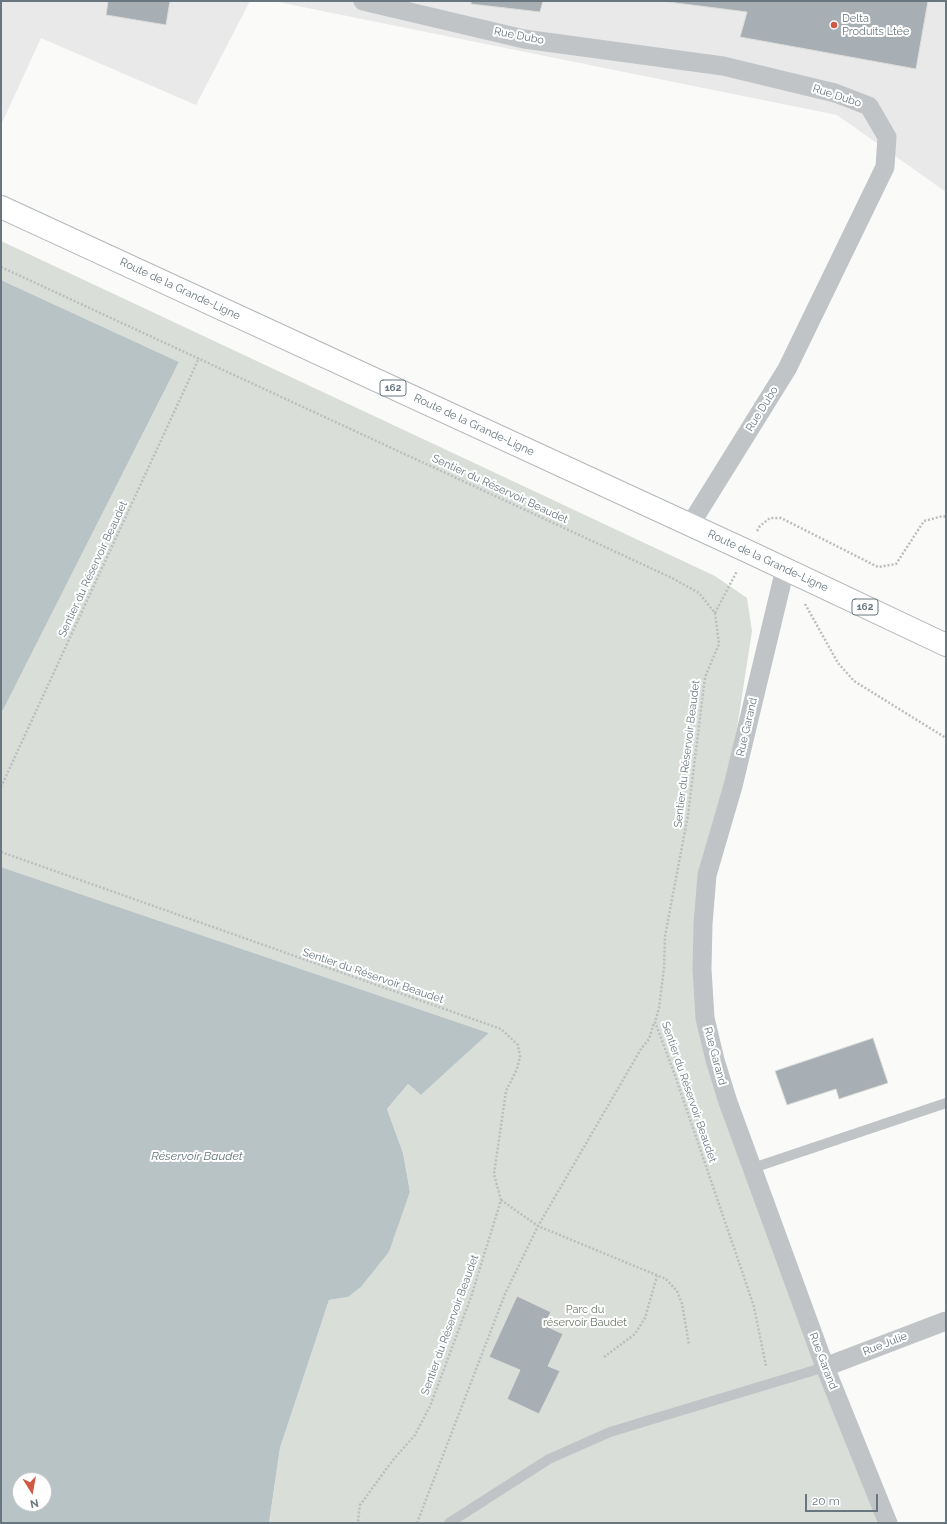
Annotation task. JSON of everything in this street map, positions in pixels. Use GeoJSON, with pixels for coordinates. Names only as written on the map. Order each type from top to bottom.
{"type":"FeatureCollection","features":[{"type":"Feature","properties":{"kind":"main road","name":"Route de la Grande-Ligne"},"geometry":{"type":"LineString","coordinates":[[1,207],[747,551],[946,645]]}},
{"type":"Feature","properties":{"kind":"street","name":"Rue Dubo"},"geometry":{"type":"LineString","coordinates":[[363,1],[524,39],[723,66],[835,93],[869,106],[887,137],[885,167],[787,368],[690,525]]}},
{"type":"Feature","properties":{"kind":"street","name":"Rue Garand"},"geometry":{"type":"LineString","coordinates":[[785,569],[733,786],[707,875],[703,924],[702,969],[705,1018],[715,1060],[728,1102],[825,1367],[888,1523]]}},
{"type":"Feature","properties":{"kind":"street","name":"Rue Julie"},"geometry":{"type":"LineString","coordinates":[[825,1367],[946,1321]]}},
{"type":"Feature","properties":{"kind":"lane"},"geometry":{"type":"LineString","coordinates":[[753,1168],[946,1102]]}},
{"type":"Feature","properties":{"kind":"lane"},"geometry":{"type":"LineString","coordinates":[[449,1523],[549,1459],[610,1432],[825,1367]]}},
{"type":"Feature","properties":{"kind":"path","name":"Sentier du Réservoir Beaudet"},"geometry":{"type":"LineString","coordinates":[[1,266],[672,578],[699,593],[714,613],[719,644],[705,676],[688,815],[665,936],[664,968],[660,1008],[655,1022],[676,1077],[754,1307],[770,1384]]}},
{"type":"Feature","properties":{"kind":"path","name":"Sentier du Réservoir Beaudet"},"geometry":{"type":"LineString","coordinates":[[1,787],[199,358]]}},
{"type":"Feature","properties":{"kind":"path"},"geometry":{"type":"LineString","coordinates":[[714,613],[760,526],[770,518],[781,518],[878,567],[896,564],[924,522],[943,516],[946,517]]}},
{"type":"Feature","properties":{"kind":"path"},"geometry":{"type":"LineString","coordinates":[[804,603],[838,663],[854,681],[946,738]]}},
{"type":"Feature","properties":{"kind":"path","name":"Sentier du Réservoir Beaudet"},"geometry":{"type":"LineString","coordinates":[[1,852],[501,1030],[518,1045],[520,1057],[517,1069],[506,1091],[494,1174],[501,1200],[471,1298],[430,1406],[416,1435],[393,1460],[360,1505],[358,1520],[360,1523]]}},
{"type":"Feature","properties":{"kind":"path"},"geometry":{"type":"LineString","coordinates":[[417,1523],[505,1294],[538,1226],[640,1049],[649,1038],[655,1022]]}},
{"type":"Feature","properties":{"kind":"path"},"geometry":{"type":"LineString","coordinates":[[501,1200],[538,1226],[666,1280],[677,1291],[682,1304],[689,1345]]}},
{"type":"Feature","properties":{"kind":"path"},"geometry":{"type":"LineString","coordinates":[[604,1356],[635,1334],[645,1318],[657,1276]]}},
{"type":"Feature","properties":{"kind":"shaded area"},"geometry":{"type":"Polygon","coordinates":[[[1,1],[250,1],[196,105],[41,38],[1,125],[1,1]]]}},
{"type":"Feature","properties":{"kind":"shaded area"},"geometry":{"type":"Polygon","coordinates":[[[273,1],[946,1],[946,192],[837,115],[273,1]]]}},
{"type":"Feature","properties":{"kind":"green space","name":"Parc du réservoir Baudet"},"geometry":{"type":"Polygon","coordinates":[[[1,241],[715,576],[747,598],[752,631],[702,954],[705,1018],[888,1523],[269,1523],[280,1448],[329,1300],[348,1297],[361,1287],[389,1252],[410,1192],[403,1153],[387,1109],[408,1084],[421,1095],[489,1033],[1,867],[1,714],[179,362],[1,280],[1,241]]]}},
{"type":"Feature","properties":{"kind":"water"},"geometry":{"type":"Polygon","coordinates":[[[1,280],[179,362],[1,714],[1,280]]]}},
{"type":"Feature","properties":{"kind":"water","name":"Réservoir Baudet"},"geometry":{"type":"Polygon","coordinates":[[[1,867],[489,1033],[421,1095],[408,1084],[387,1109],[403,1153],[410,1192],[389,1252],[361,1287],[348,1297],[329,1300],[280,1448],[269,1523],[1,1523],[1,867]]]}},
{"type":"Feature","properties":{"kind":"building"},"geometry":{"type":"Polygon","coordinates":[[[108,1],[170,1],[166,25],[106,15],[108,1]]]}},
{"type":"Feature","properties":{"kind":"building"},"geometry":{"type":"Polygon","coordinates":[[[471,1],[543,1],[540,12],[471,4],[471,1]]]}},
{"type":"Feature","properties":{"kind":"building","name":"Delta Produits Ltée"},"geometry":{"type":"Polygon","coordinates":[[[660,1],[928,1],[916,69],[740,37],[747,12],[660,1]]]}},
{"type":"Feature","properties":{"kind":"building"},"geometry":{"type":"Polygon","coordinates":[[[873,1038],[888,1083],[839,1099],[836,1089],[787,1105],[775,1071],[873,1038]]]}},
{"type":"Feature","properties":{"kind":"building"},"geometry":{"type":"Polygon","coordinates":[[[517,1296],[551,1312],[544,1325],[563,1334],[548,1366],[560,1371],[539,1414],[507,1399],[520,1370],[489,1357],[517,1296]]]}},
{"type":"Feature","properties":{"kind":"place","name":"Delta Produits Ltée"},"geometry":{"type":"Point","coordinates":[834,25]}}]}
